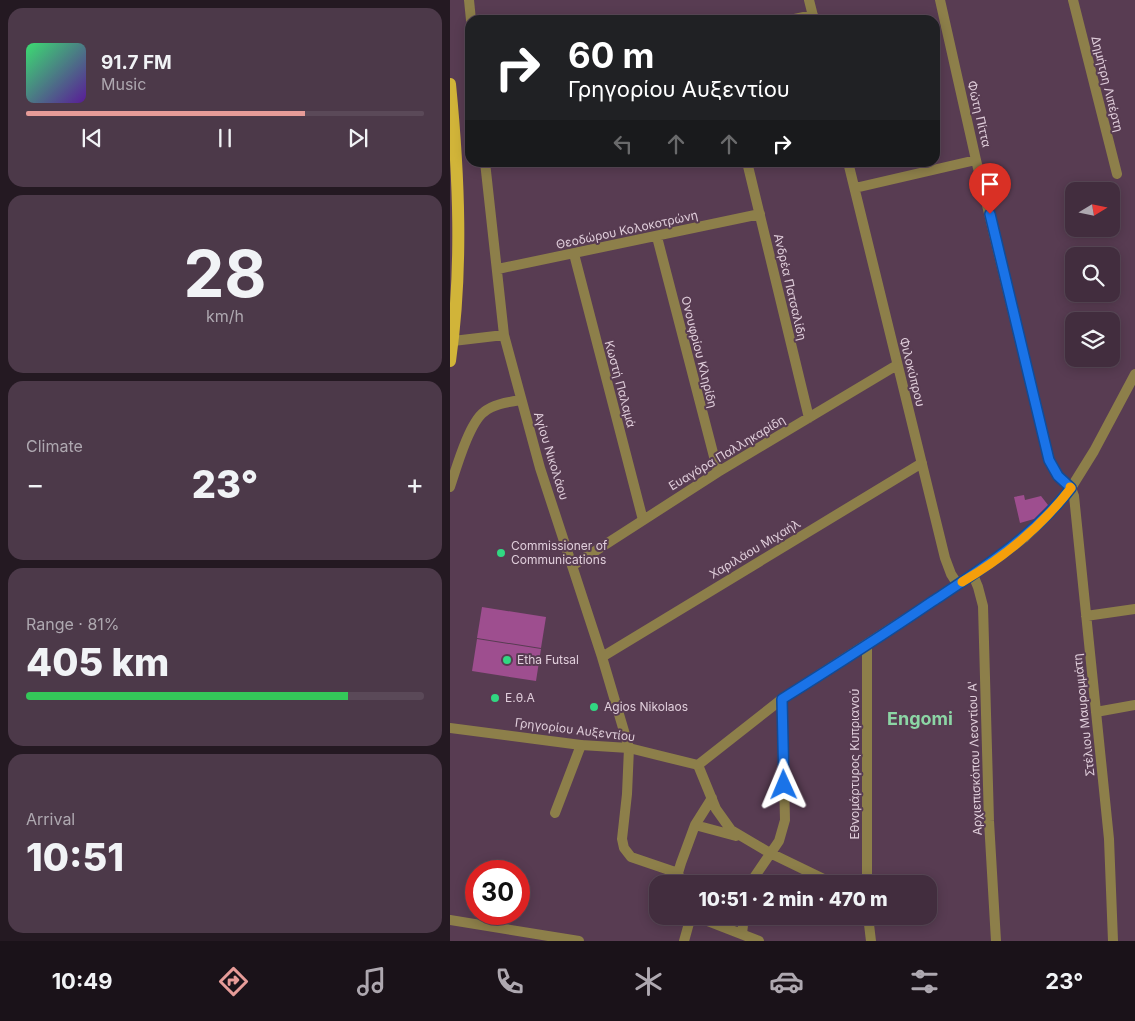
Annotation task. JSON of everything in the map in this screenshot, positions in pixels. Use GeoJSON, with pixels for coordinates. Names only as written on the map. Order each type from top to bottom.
{"type":"FeatureCollection","features":[{"type":"Feature","properties":{"kind":"main road"},"geometry":{"type":"LineString","coordinates":[[450,84],[457,154],[459,200],[457,288],[450,361]]}},
{"type":"Feature","properties":{"kind":"street"},"geometry":{"type":"LineString","coordinates":[[468,0],[470,15]]}},
{"type":"Feature","properties":{"kind":"street"},"geometry":{"type":"LineString","coordinates":[[810,0],[814,15]]}},
{"type":"Feature","properties":{"kind":"street","name":"Φώτη Πίττα"},"geometry":{"type":"LineString","coordinates":[[940,0],[976,160],[1049,460],[1058,476],[1071,488]]}},
{"type":"Feature","properties":{"kind":"street","name":"Δημήτρη Λιπέρτη"},"geometry":{"type":"LineString","coordinates":[[1073,0],[1117,174]]}},
{"type":"Feature","properties":{"kind":"street"},"geometry":{"type":"LineString","coordinates":[[855,188],[976,160]]}},
{"type":"Feature","properties":{"kind":"street","name":"Αγίου Νικολάου"},"geometry":{"type":"LineString","coordinates":[[486,167],[504,335],[540,468],[630,748]]}},
{"type":"Feature","properties":{"kind":"street","name":"Ανδρέα Πατσαλίδη"},"geometry":{"type":"LineString","coordinates":[[749,167],[809,418]]}},
{"type":"Feature","properties":{"kind":"street","name":"Φιλοκύπρου"},"geometry":{"type":"LineString","coordinates":[[849,167],[948,567],[958,585]]}},
{"type":"Feature","properties":{"kind":"street","name":"Θεοδώρου Κολοκοτρώνη"},"geometry":{"type":"LineString","coordinates":[[498,269],[760,214]]}},
{"type":"Feature","properties":{"kind":"street","name":"Ονουφρίου Κληρίδη"},"geometry":{"type":"LineString","coordinates":[[657,237],[718,472]]}},
{"type":"Feature","properties":{"kind":"street","name":"Κωστή Παλαμά"},"geometry":{"type":"LineString","coordinates":[[574,254],[643,520]]}},
{"type":"Feature","properties":{"kind":"street"},"geometry":{"type":"LineString","coordinates":[[453,341],[504,335]]}},
{"type":"Feature","properties":{"kind":"street","name":"Ευαγόρα Παλληκαρίδη"},"geometry":{"type":"LineString","coordinates":[[572,566],[718,472],[897,365]]}},
{"type":"Feature","properties":{"kind":"street"},"geometry":{"type":"LineString","coordinates":[[815,875],[770,853],[731,830],[716,809],[698,765],[782,699],[973,576],[1024,538],[1044,519],[1071,488],[1094,451],[1135,374]]}},
{"type":"Feature","properties":{"kind":"street"},"geometry":{"type":"LineString","coordinates":[[450,487],[462,452],[479,417],[484,411],[491,408],[521,400]]}},
{"type":"Feature","properties":{"kind":"street","name":"Χαριλάου Μιχαήλ"},"geometry":{"type":"LineString","coordinates":[[602,657],[922,463]]}},
{"type":"Feature","properties":{"kind":"street","name":"Στέλιου Μαυρομμάτη"},"geometry":{"type":"LineString","coordinates":[[1071,488],[1074,496],[1109,839],[1113,941]]}},
{"type":"Feature","properties":{"kind":"street","name":"Αρχιεπισκόπου Λεοντίου Α'"},"geometry":{"type":"LineString","coordinates":[[973,576],[978,587],[982,606],[989,821],[996,941]]}},
{"type":"Feature","properties":{"kind":"street"},"geometry":{"type":"LineString","coordinates":[[1086,616],[1135,608]]}},
{"type":"Feature","properties":{"kind":"street","name":"Εθνομάρτυρος Κυπριανού"},"geometry":{"type":"LineString","coordinates":[[867,875],[868,645]]}},
{"type":"Feature","properties":{"kind":"street"},"geometry":{"type":"LineString","coordinates":[[756,875],[779,840],[785,820],[782,699]]}},
{"type":"Feature","properties":{"kind":"street"},"geometry":{"type":"LineString","coordinates":[[1096,712],[1135,705]]}},
{"type":"Feature","properties":{"kind":"street","name":"Γρηγορίου Αυξεντίου"},"geometry":{"type":"LineString","coordinates":[[450,728],[581,745],[630,748],[698,765]]}},
{"type":"Feature","properties":{"kind":"street"},"geometry":{"type":"LineString","coordinates":[[555,813],[581,745]]}},
{"type":"Feature","properties":{"kind":"street"},"geometry":{"type":"LineString","coordinates":[[630,748],[622,838],[624,848],[631,857],[678,873],[696,825],[712,798]]}},
{"type":"Feature","properties":{"kind":"street"},"geometry":{"type":"LineString","coordinates":[[696,825],[741,837]]}},
{"type":"Feature","properties":{"kind":"street"},"geometry":{"type":"LineString","coordinates":[[450,920],[579,941]]}},
{"type":"Feature","properties":{"kind":"street"},"geometry":{"type":"LineString","coordinates":[[684,941],[690,925]]}},
{"type":"Feature","properties":{"kind":"street"},"geometry":{"type":"LineString","coordinates":[[718,925],[759,941]]}},
{"type":"Feature","properties":{"kind":"street"},"geometry":{"type":"LineString","coordinates":[[742,934],[743,925]]}},
{"type":"Feature","properties":{"kind":"street"},"geometry":{"type":"LineString","coordinates":[[869,925],[871,941]]}},
{"type":"Feature","properties":{"kind":"shaded area"},"geometry":{"type":"Polygon","coordinates":[[[1024,495],[1025,500],[1041,496],[1048,505],[1034,519],[1020,523],[1014,497],[1024,495]]]}},
{"type":"Feature","properties":{"kind":"shaded area","name":"Etha Futsal"},"geometry":{"type":"Polygon","coordinates":[[[482,607],[546,617],[541,648],[477,638],[482,607]]]}},
{"type":"Feature","properties":{"kind":"shaded area","name":"Etha Futsal"},"geometry":{"type":"Polygon","coordinates":[[[477,639],[541,649],[536,681],[472,671],[477,639]]]}},
{"type":"Feature","properties":{"kind":"slow traffic"},"geometry":{"type":"LineString","coordinates":[[962,582],[1024,538],[1058,505],[1070,487]]}},
{"type":"Feature","properties":{"kind":"place","name":"Commissioner of Communications"},"geometry":{"type":"Point","coordinates":[501,553]}},
{"type":"Feature","properties":{"kind":"place","name":"Etha Futsal"},"geometry":{"type":"Point","coordinates":[507,660]}},
{"type":"Feature","properties":{"kind":"place","name":"Ε.θ.Α"},"geometry":{"type":"Point","coordinates":[495,698]}},
{"type":"Feature","properties":{"kind":"place","name":"Agios Nikolaos"},"geometry":{"type":"Point","coordinates":[594,707]}},
{"type":"Feature","properties":{"kind":"district","name":"Engomi"},"geometry":{"type":"Point","coordinates":[920,719]}},
{"type":"Feature","properties":{"kind":"route"},"geometry":{"type":"LineString","coordinates":[[784,785],[782,699],[973,576],[1024,538],[1058,505],[1071,488],[1058,476],[1049,460],[990,214]]}}]}
